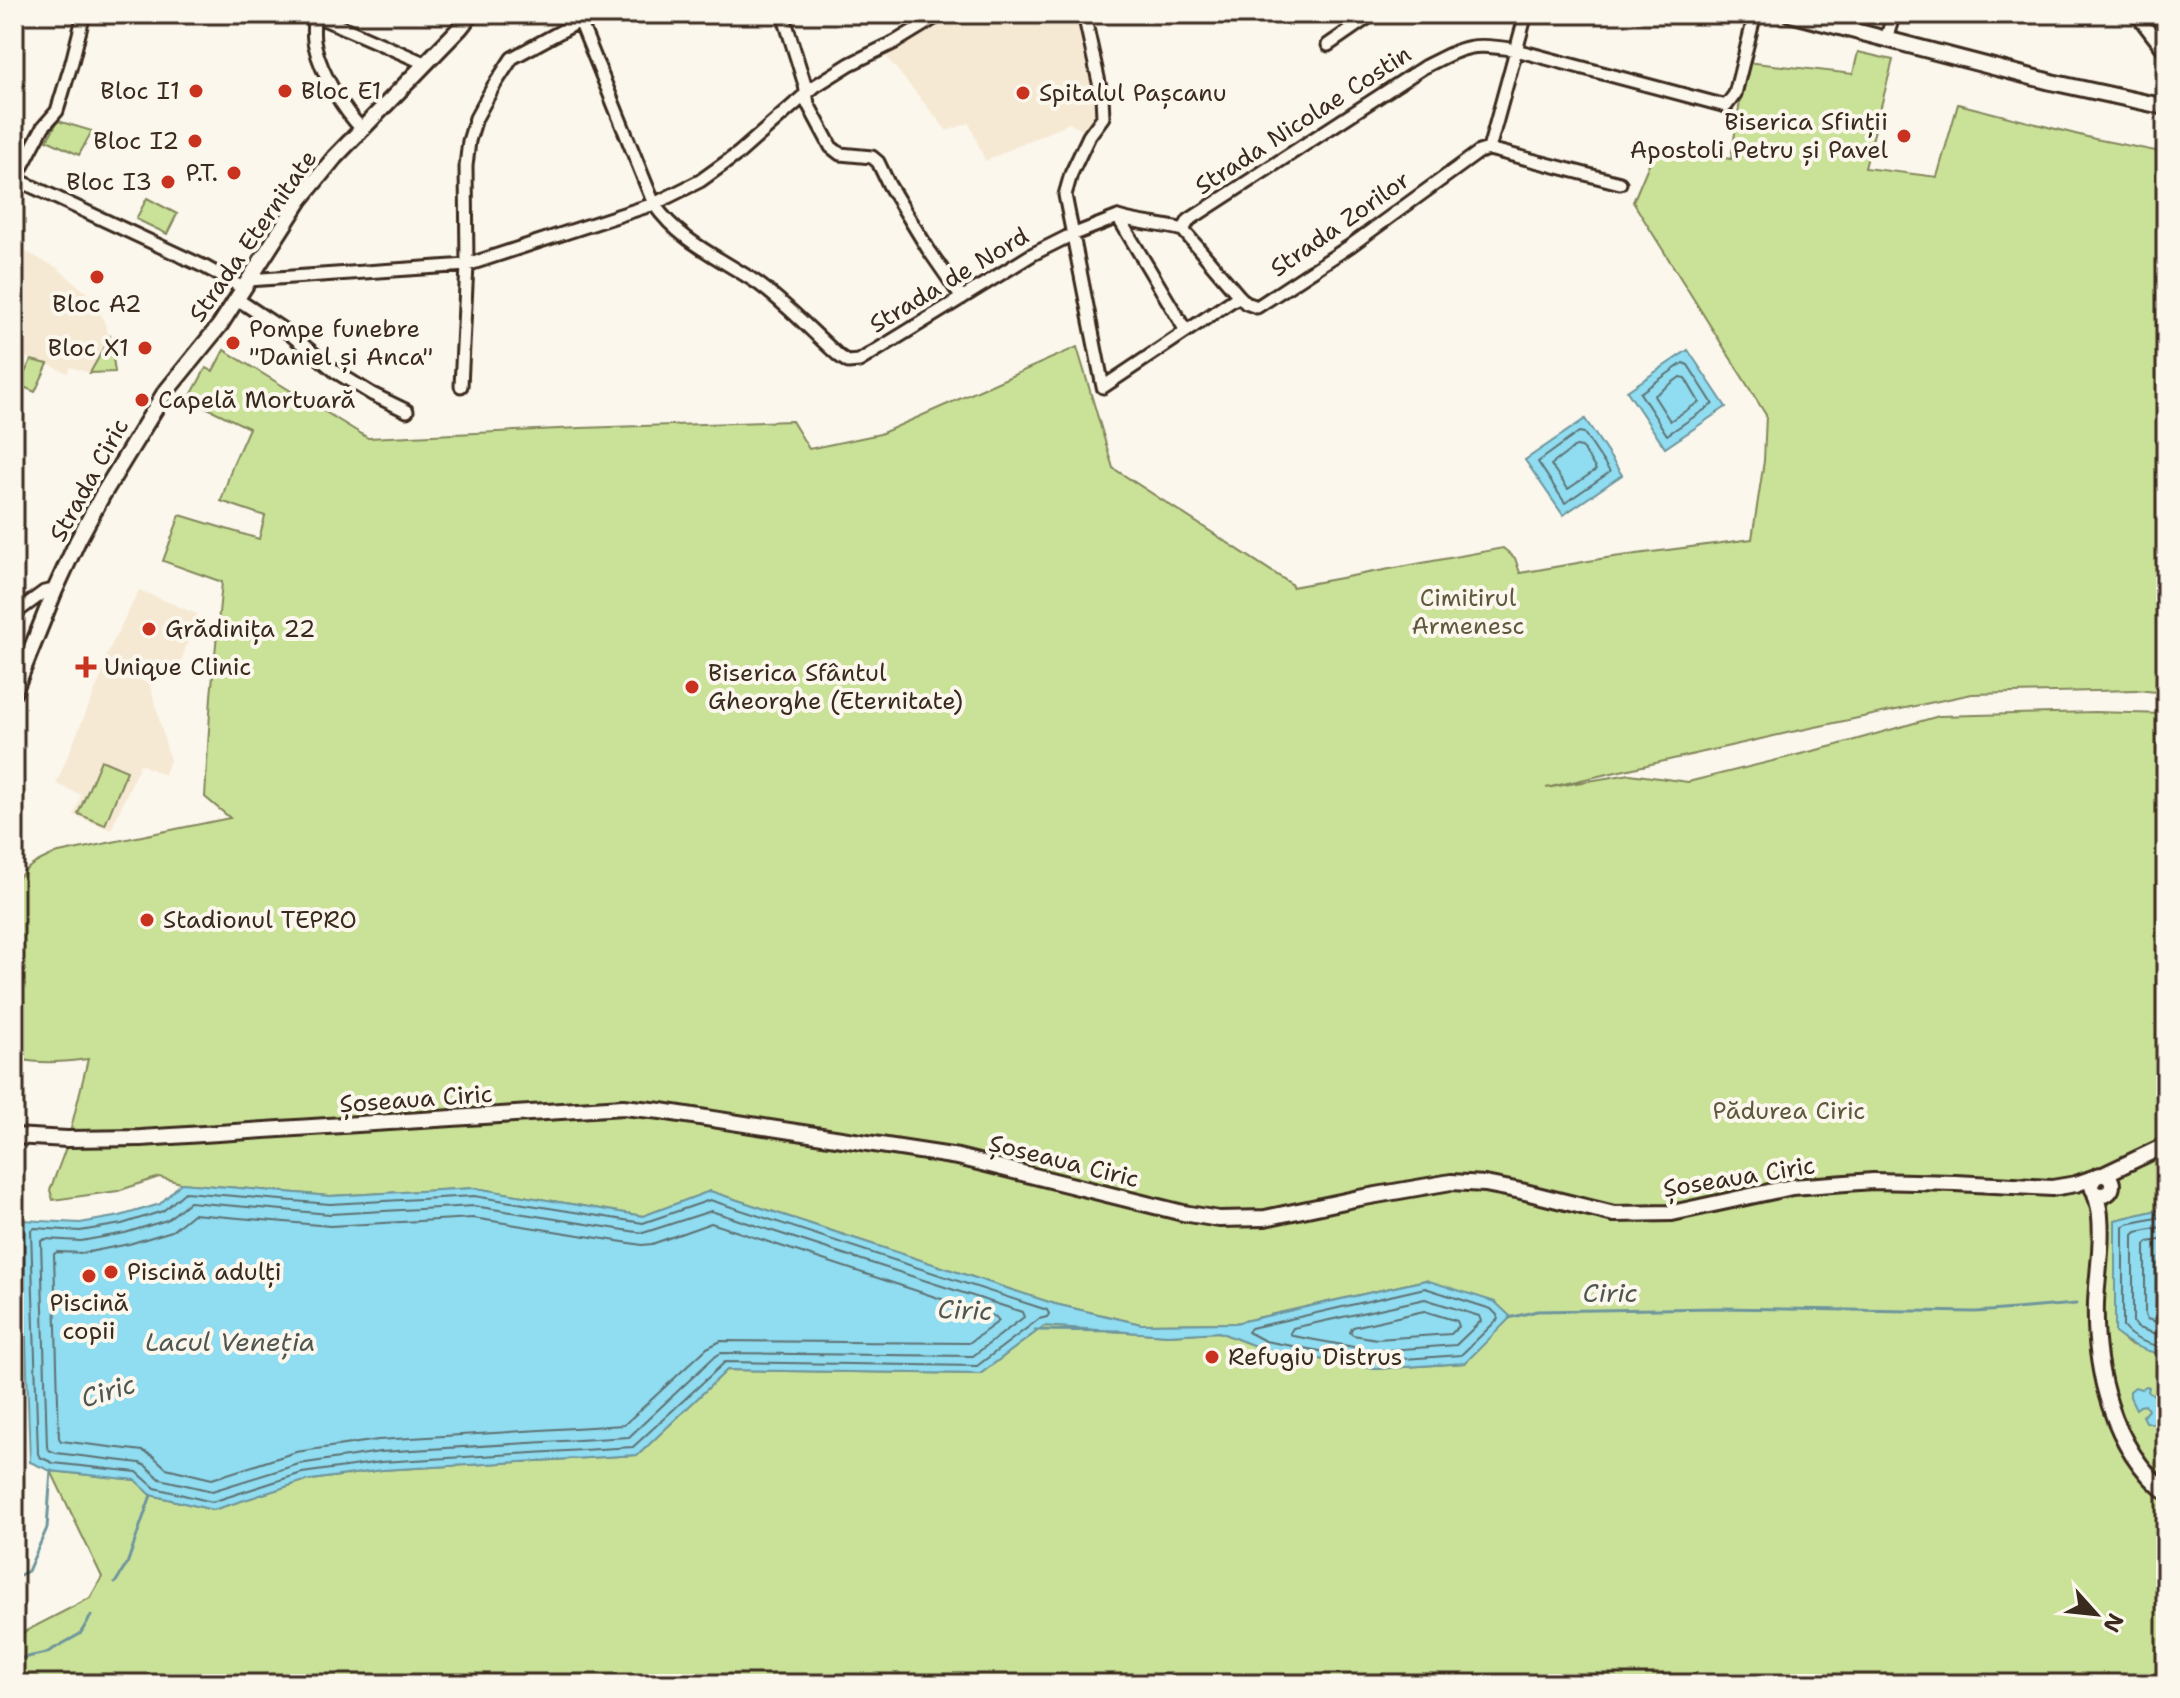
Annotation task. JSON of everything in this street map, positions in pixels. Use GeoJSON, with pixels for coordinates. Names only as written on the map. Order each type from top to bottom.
{"type":"FeatureCollection","features":[{"type":"Feature","properties":{"kind":"street"},"geometry":{"type":"LineString","coordinates":[[84,14],[57,111],[43,127],[15,181],[205,267],[243,289],[336,372],[407,411]]}},
{"type":"Feature","properties":{"kind":"street"},"geometry":{"type":"LineString","coordinates":[[362,129],[337,96],[319,58],[314,43],[314,14],[425,65]]}},
{"type":"Feature","properties":{"kind":"street","name":"Strada Eternitate"},"geometry":{"type":"LineString","coordinates":[[174,382],[220,325],[315,179],[471,14]]}},
{"type":"Feature","properties":{"kind":"street"},"geometry":{"type":"LineString","coordinates":[[783,14],[808,104],[831,147],[840,154],[872,157],[878,162],[928,249],[962,298]]}},
{"type":"Feature","properties":{"kind":"street"},"geometry":{"type":"LineString","coordinates":[[243,289],[467,265],[654,204],[700,181],[739,153],[815,86],[941,14]]}},
{"type":"Feature","properties":{"kind":"street"},"geometry":{"type":"LineString","coordinates":[[1084,14],[1104,108],[1103,117],[1089,136],[1071,174],[1065,195],[1103,387],[1239,296],[1183,230],[1118,217]]}},
{"type":"Feature","properties":{"kind":"street"},"geometry":{"type":"LineString","coordinates":[[1328,45],[1373,14]]}},
{"type":"Feature","properties":{"kind":"street"},"geometry":{"type":"LineString","coordinates":[[1526,14],[1489,149],[1620,183]]}},
{"type":"Feature","properties":{"kind":"street","name":"Strada Nicolae Costin"},"geometry":{"type":"LineString","coordinates":[[1183,230],[1189,220],[1424,67],[1471,45],[1516,50],[1726,106],[1735,94],[1755,14]]}},
{"type":"Feature","properties":{"kind":"street"},"geometry":{"type":"LineString","coordinates":[[1790,14],[2065,85],[2166,107]]}},
{"type":"Feature","properties":{"kind":"street"},"geometry":{"type":"LineString","coordinates":[[1886,39],[1894,14]]}},
{"type":"Feature","properties":{"kind":"street"},"geometry":{"type":"LineString","coordinates":[[2136,14],[2166,53]]}},
{"type":"Feature","properties":{"kind":"street"},"geometry":{"type":"LineString","coordinates":[[461,386],[469,141],[476,118],[512,58],[584,18],[654,204]]}},
{"type":"Feature","properties":{"kind":"street","name":"Strada Zorilor"},"geometry":{"type":"LineString","coordinates":[[1239,296],[1257,307],[1350,246],[1479,152],[1489,149]]}},
{"type":"Feature","properties":{"kind":"street","name":"Strada de Nord"},"geometry":{"type":"LineString","coordinates":[[654,204],[676,230],[756,283],[848,362],[859,361],[1011,266],[1118,217]]}},
{"type":"Feature","properties":{"kind":"street"},"geometry":{"type":"LineString","coordinates":[[1118,217],[1186,331]]}},
{"type":"Feature","properties":{"kind":"street","name":"Strada Ciric"},"geometry":{"type":"LineString","coordinates":[[14,692],[78,540],[103,494],[174,382]]}},
{"type":"Feature","properties":{"kind":"street"},"geometry":{"type":"LineString","coordinates":[[14,614],[44,592],[55,590]]}},
{"type":"Feature","properties":{"kind":"street","name":"Șoseaua Ciric"},"geometry":{"type":"LineString","coordinates":[[14,1136],[141,1138],[623,1107],[958,1157],[1183,1213],[1219,1219],[1265,1218],[1451,1182],[1521,1191],[1614,1214],[1672,1213],[1792,1187],[1873,1181],[2052,1188],[2103,1185]]}},
{"type":"Feature","properties":{"kind":"street"},"geometry":{"type":"LineString","coordinates":[[2166,1145],[2129,1164],[2103,1185],[2096,1306],[2098,1354],[2110,1405],[2126,1444],[2151,1480],[2166,1492]]}},
{"type":"Feature","properties":{"kind":"shaded area"},"geometry":{"type":"Polygon","coordinates":[[[954,14],[1082,14],[1100,104],[1084,131],[1069,123],[985,161],[969,123],[947,131],[885,55],[954,14]]]}},
{"type":"Feature","properties":{"kind":"shaded area"},"geometry":{"type":"Polygon","coordinates":[[[24,251],[58,268],[96,301],[110,337],[90,373],[70,367],[67,373],[14,351],[14,269],[24,251]]]}},
{"type":"Feature","properties":{"kind":"shaded area"},"geometry":{"type":"Polygon","coordinates":[[[139,590],[197,614],[175,680],[146,668],[140,674],[103,662],[139,590]]]}},
{"type":"Feature","properties":{"kind":"shaded area"},"geometry":{"type":"Polygon","coordinates":[[[105,667],[150,684],[170,761],[164,775],[140,764],[111,830],[74,815],[81,795],[56,784],[105,667]]]}},
{"type":"Feature","properties":{"kind":"green space","name":"Pădurea Ciric"},"geometry":{"type":"Polygon","coordinates":[[[1858,52],[1893,60],[1865,168],[1937,177],[1958,104],[2095,139],[2166,153],[2166,693],[2136,690],[1972,694],[1546,788],[1630,774],[1688,782],[1939,716],[2095,712],[2166,714],[2166,1208],[2115,1220],[2115,1332],[2129,1344],[2166,1354],[2166,1684],[14,1684],[14,1637],[90,1598],[102,1577],[51,1471],[136,1480],[151,1495],[213,1510],[304,1481],[382,1470],[638,1455],[727,1370],[980,1374],[1044,1326],[1168,1335],[1219,1332],[1263,1349],[1375,1369],[1465,1363],[1426,1280],[1235,1323],[1141,1324],[1055,1304],[710,1191],[643,1216],[475,1188],[330,1196],[181,1183],[159,1177],[118,1191],[53,1200],[50,1190],[67,1145],[88,1059],[42,1062],[14,1058],[14,984],[19,981],[14,973],[15,884],[27,869],[54,854],[230,818],[205,797],[222,582],[163,561],[180,515],[259,539],[265,516],[221,501],[249,428],[189,399],[206,368],[213,371],[224,350],[368,438],[792,421],[809,449],[880,434],[1077,347],[1113,468],[1292,587],[1503,548],[1515,558],[1520,573],[1752,539],[1764,461],[1766,415],[1633,202],[1656,147],[1731,159],[1746,62],[1853,74],[1858,52]]]}},
{"type":"Feature","properties":{"kind":"green space"},"geometry":{"type":"Polygon","coordinates":[[[58,121],[92,131],[79,155],[47,140],[58,121]]]}},
{"type":"Feature","properties":{"kind":"green space"},"geometry":{"type":"Polygon","coordinates":[[[147,198],[177,214],[167,234],[136,219],[147,198]]]}},
{"type":"Feature","properties":{"kind":"green space"},"geometry":{"type":"Polygon","coordinates":[[[110,337],[115,372],[90,373],[110,337]]]}},
{"type":"Feature","properties":{"kind":"green space"},"geometry":{"type":"Polygon","coordinates":[[[31,360],[48,364],[35,392],[19,385],[31,360]]]}},
{"type":"Feature","properties":{"kind":"green space"},"geometry":{"type":"Polygon","coordinates":[[[101,760],[127,771],[105,825],[78,814],[101,760]]]}},
{"type":"Feature","properties":{"kind":"water"},"geometry":{"type":"Polygon","coordinates":[[[1688,350],[1726,407],[1665,448],[1627,391],[1688,350]]]}},
{"type":"Feature","properties":{"kind":"water"},"geometry":{"type":"Polygon","coordinates":[[[1585,419],[1622,475],[1563,515],[1525,460],[1585,419]]]}},
{"type":"Feature","properties":{"kind":"water","name":"Lacul Veneția"},"geometry":{"type":"Polygon","coordinates":[[[181,1183],[330,1196],[475,1188],[643,1216],[710,1191],[1055,1304],[1141,1324],[1235,1323],[1426,1280],[1495,1302],[1511,1317],[1465,1363],[1375,1369],[1263,1349],[1219,1332],[1168,1335],[1044,1326],[980,1374],[727,1370],[638,1455],[382,1470],[304,1481],[213,1510],[151,1495],[135,1480],[51,1471],[30,1462],[22,1220],[80,1223],[120,1216],[160,1204],[181,1183]]]}},
{"type":"Feature","properties":{"kind":"water"},"geometry":{"type":"Polygon","coordinates":[[[2166,1208],[2166,1355],[2139,1347],[2115,1333],[2115,1220],[2166,1208]]]}},
{"type":"Feature","properties":{"kind":"water"},"geometry":{"type":"Polygon","coordinates":[[[2146,1386],[2152,1395],[2166,1396],[2166,1405],[2157,1408],[2158,1418],[2154,1424],[2146,1422],[2143,1416],[2148,1410],[2145,1405],[2136,1409],[2130,1397],[2130,1391],[2135,1387],[2141,1389],[2146,1386]]]}},
{"type":"Feature","properties":{"kind":"waterway","name":"Ciric"},"geometry":{"type":"LineString","coordinates":[[1509,1318],[1537,1311],[1718,1308],[1976,1312],[2076,1304]]}},
{"type":"Feature","properties":{"kind":"waterway","name":"Ciric"},"geometry":{"type":"LineString","coordinates":[[1035,1330],[1119,1331]]}},
{"type":"Feature","properties":{"kind":"waterway","name":"Ciric"},"geometry":{"type":"LineString","coordinates":[[14,1578],[28,1571],[47,1528],[51,1470]]}},
{"type":"Feature","properties":{"kind":"waterway"},"geometry":{"type":"LineString","coordinates":[[115,1583],[127,1564],[151,1495]]}},
{"type":"Feature","properties":{"kind":"waterway"},"geometry":{"type":"LineString","coordinates":[[14,1660],[46,1653],[80,1634],[91,1616]]}},
{"type":"Feature","properties":{"kind":"place","name":"Bloc I1"},"geometry":{"type":"Point","coordinates":[196,91]}},
{"type":"Feature","properties":{"kind":"place","name":"Bloc E1"},"geometry":{"type":"Point","coordinates":[285,91]}},
{"type":"Feature","properties":{"kind":"place","name":"Spitalul Pașcanu"},"geometry":{"type":"Point","coordinates":[1023,93]}},
{"type":"Feature","properties":{"kind":"place","name":"Biserica Sfinții Apostoli Petru și Pavel"},"geometry":{"type":"Point","coordinates":[1904,136]}},
{"type":"Feature","properties":{"kind":"place","name":"Bloc I2"},"geometry":{"type":"Point","coordinates":[195,141]}},
{"type":"Feature","properties":{"kind":"place","name":"P.T."},"geometry":{"type":"Point","coordinates":[234,173]}},
{"type":"Feature","properties":{"kind":"place","name":"Bloc I3"},"geometry":{"type":"Point","coordinates":[168,182]}},
{"type":"Feature","properties":{"kind":"place","name":"Bloc A2"},"geometry":{"type":"Point","coordinates":[97,277]}},
{"type":"Feature","properties":{"kind":"place","name":"Pompe funebre \"Daniel și Anca\""},"geometry":{"type":"Point","coordinates":[233,343]}},
{"type":"Feature","properties":{"kind":"place","name":"Bloc X1"},"geometry":{"type":"Point","coordinates":[145,348]}},
{"type":"Feature","properties":{"kind":"place","name":"Capelă Mortuară"},"geometry":{"type":"Point","coordinates":[142,400]}},
{"type":"Feature","properties":{"kind":"place","name":"Grădinița 22"},"geometry":{"type":"Point","coordinates":[149,629]}},
{"type":"Feature","properties":{"kind":"place","name":"Unique Clinic"},"geometry":{"type":"Point","coordinates":[86,667]}},
{"type":"Feature","properties":{"kind":"place","name":"Biserica Sfântul Gheorghe (Eternitate)"},"geometry":{"type":"Point","coordinates":[692,687]}},
{"type":"Feature","properties":{"kind":"place","name":"Stadionul TEPRO"},"geometry":{"type":"Point","coordinates":[147,920]}},
{"type":"Feature","properties":{"kind":"place","name":"Piscină adulți"},"geometry":{"type":"Point","coordinates":[111,1272]}},
{"type":"Feature","properties":{"kind":"place","name":"Piscină copii"},"geometry":{"type":"Point","coordinates":[89,1276]}},
{"type":"Feature","properties":{"kind":"place","name":"Refugiu Distrus"},"geometry":{"type":"Point","coordinates":[1212,1357]}},
{"type":"Feature","properties":{"kind":"park label","name":"Cimitirul Armenesc"},"geometry":{"type":"Point","coordinates":[1468,612]}}]}
